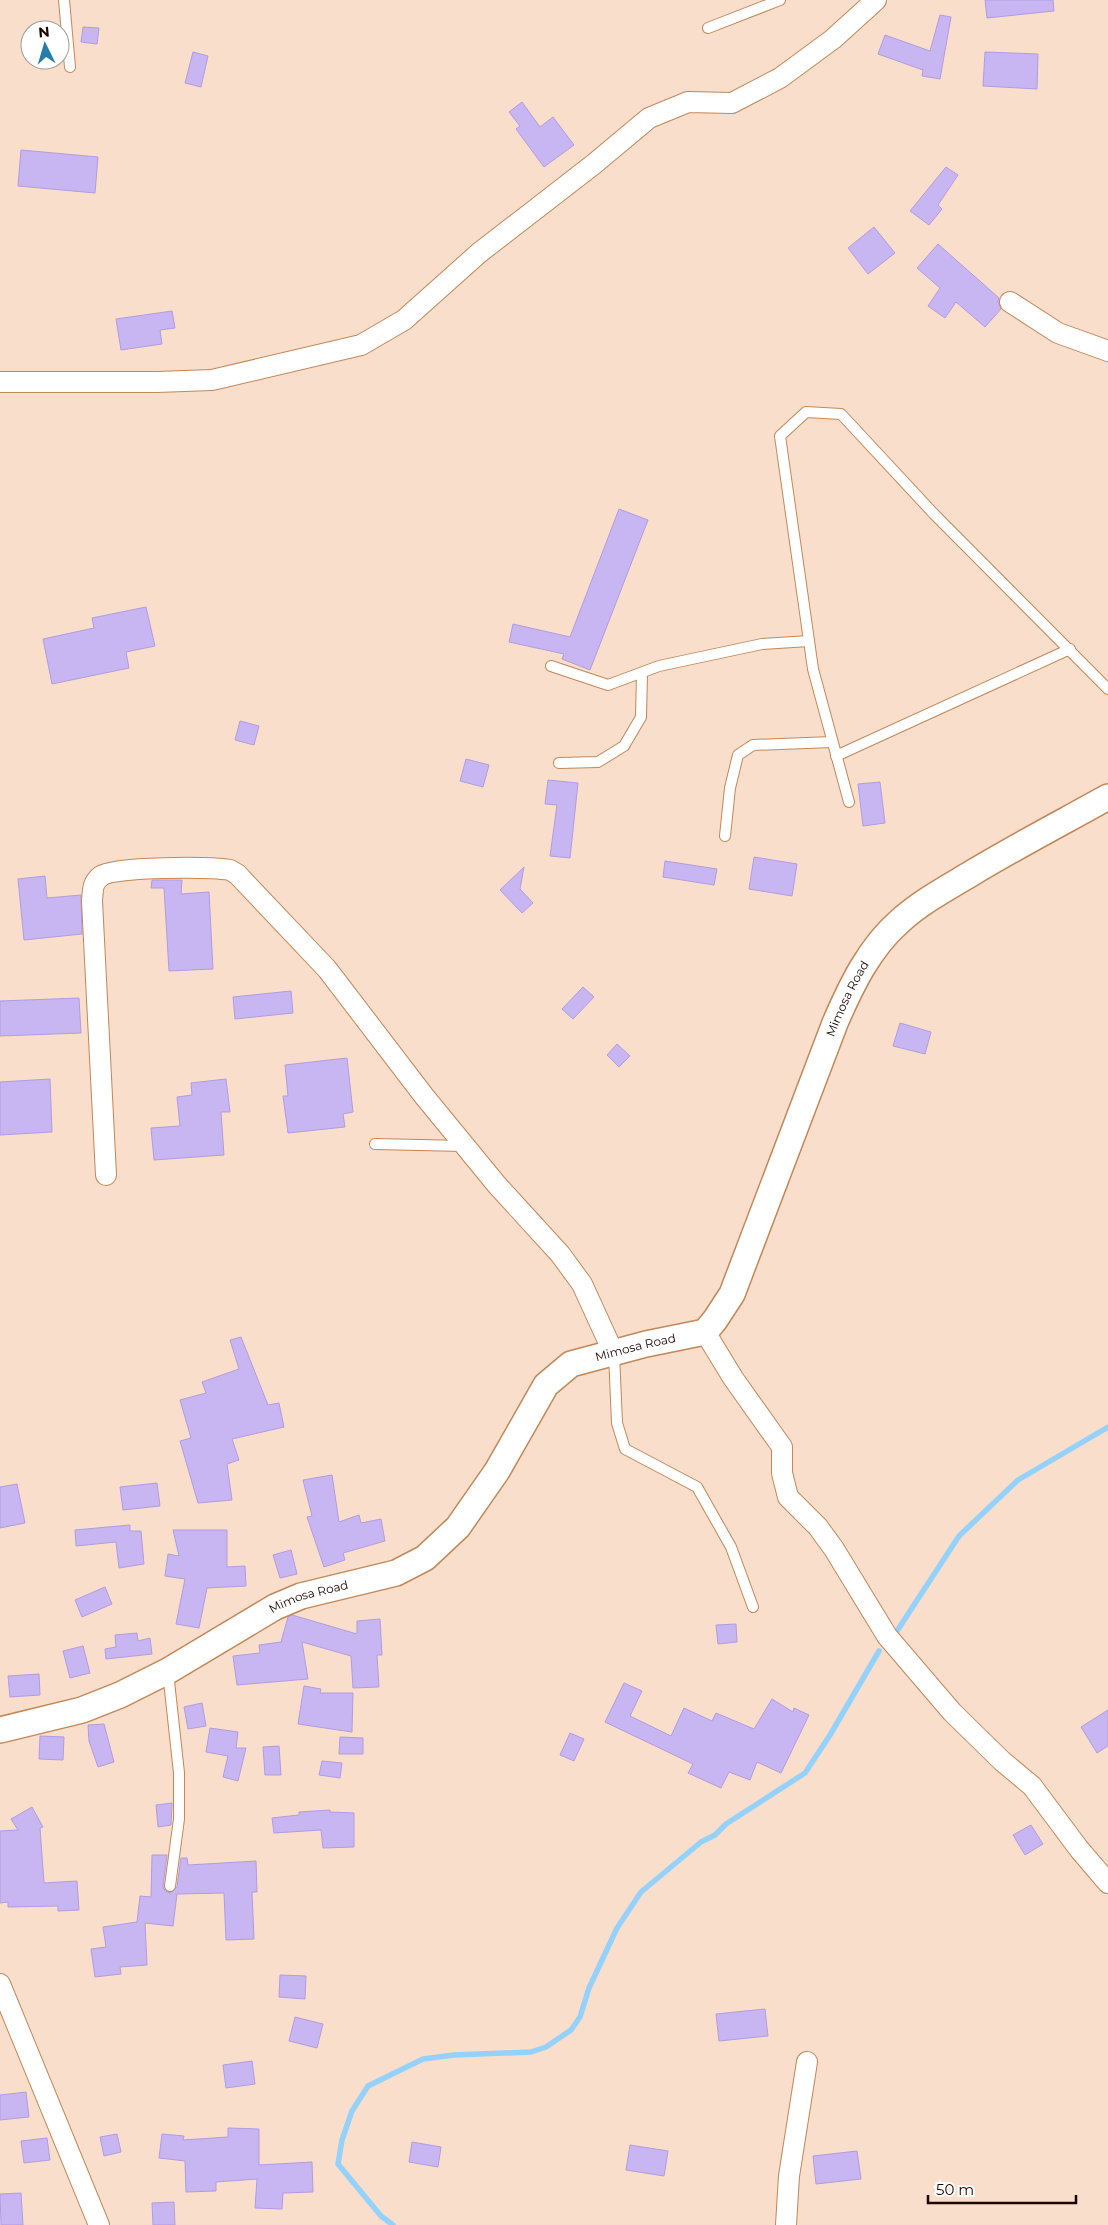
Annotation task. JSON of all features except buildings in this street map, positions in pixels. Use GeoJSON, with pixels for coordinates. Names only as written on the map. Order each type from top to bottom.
{"type":"FeatureCollection","features":[{"type":"Feature","properties":{"kind":"street"},"geometry":{"type":"LineString","coordinates":[[0,382],[212,380],[362,345],[404,320],[479,253],[594,164],[649,118],[688,102],[732,103],[780,78],[833,39],[876,0]]}},
{"type":"Feature","properties":{"kind":"street"},"geometry":{"type":"LineString","coordinates":[[1010,302],[1058,333],[1108,351]]}},
{"type":"Feature","properties":{"kind":"street","name":"Mimosa Road"},"geometry":{"type":"LineString","coordinates":[[0,1730],[82,1710],[120,1695],[168,1671],[276,1607],[301,1596],[396,1573],[425,1558],[458,1527],[497,1471],[546,1385],[572,1364],[646,1344],[705,1332],[732,1294],[835,1023],[852,984],[874,950],[899,922],[926,901],[1010,850],[1108,797]]}},
{"type":"Feature","properties":{"kind":"street"},"geometry":{"type":"LineString","coordinates":[[106,1175],[92,901],[93,885],[103,875],[138,870],[221,868],[230,870],[237,874],[327,969],[424,1096],[465,1146],[560,1254],[582,1284],[614,1354]]}},
{"type":"Feature","properties":{"kind":"street"},"geometry":{"type":"LineString","coordinates":[[705,1332],[732,1378],[782,1447],[782,1473],[788,1497],[818,1528],[834,1549],[887,1636],[952,1712],[1002,1761],[1032,1786],[1079,1850],[1108,1883]]}},
{"type":"Feature","properties":{"kind":"street"},"geometry":{"type":"LineString","coordinates":[[0,1984],[99,2225]]}},
{"type":"Feature","properties":{"kind":"street"},"geometry":{"type":"LineString","coordinates":[[786,2225],[789,2176],[807,2062]]}},
{"type":"Feature","properties":{"kind":"lane"},"geometry":{"type":"LineString","coordinates":[[64,0],[66,20]]}},
{"type":"Feature","properties":{"kind":"lane"},"geometry":{"type":"LineString","coordinates":[[708,28],[780,0]]}},
{"type":"Feature","properties":{"kind":"lane"},"geometry":{"type":"LineString","coordinates":[[849,802],[813,669],[780,436],[806,412],[841,414],[934,514],[1108,689]]}},
{"type":"Feature","properties":{"kind":"lane"},"geometry":{"type":"LineString","coordinates":[[551,666],[608,685],[659,666],[762,644],[808,641]]}},
{"type":"Feature","properties":{"kind":"lane"},"geometry":{"type":"LineString","coordinates":[[836,756],[1070,649]]}},
{"type":"Feature","properties":{"kind":"lane"},"geometry":{"type":"LineString","coordinates":[[559,763],[598,762],[624,746],[641,718],[642,672]]}},
{"type":"Feature","properties":{"kind":"lane"},"geometry":{"type":"LineString","coordinates":[[725,836],[730,788],[738,755],[753,745],[832,742]]}},
{"type":"Feature","properties":{"kind":"lane"},"geometry":{"type":"LineString","coordinates":[[374,1144],[465,1146]]}},
{"type":"Feature","properties":{"kind":"lane"},"geometry":{"type":"LineString","coordinates":[[614,1354],[618,1423],[626,1449],[697,1487],[732,1547],[752,1607]]}},
{"type":"Feature","properties":{"kind":"lane"},"geometry":{"type":"LineString","coordinates":[[168,1671],[179,1774],[179,1819],[170,1886]]}},
{"type":"Feature","properties":{"kind":"waterway"},"geometry":{"type":"LineString","coordinates":[[895,1634],[959,1536],[1018,1480],[1108,1427]]}},
{"type":"Feature","properties":{"kind":"waterway"},"geometry":{"type":"LineString","coordinates":[[393,2225],[381,2216],[338,2164],[342,2140],[352,2111],[368,2086],[423,2059],[454,2055],[531,2052],[546,2047],[571,2030],[580,2017],[589,1988],[617,1928],[641,1892],[701,1842],[715,1835],[726,1824],[805,1773],[830,1735],[879,1651]]}}]}
